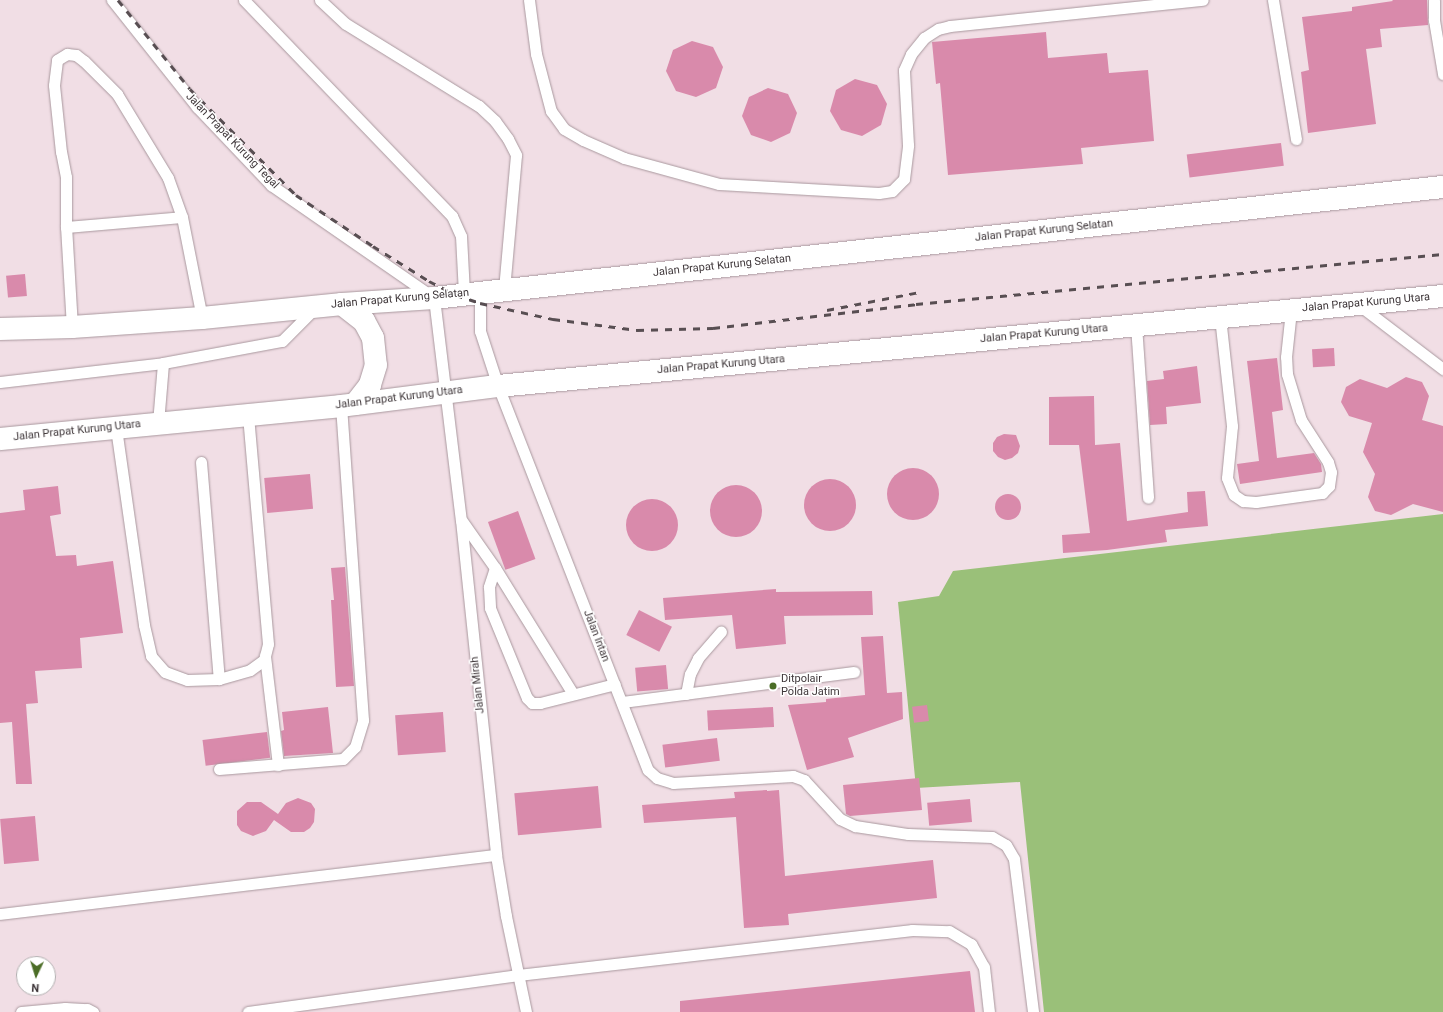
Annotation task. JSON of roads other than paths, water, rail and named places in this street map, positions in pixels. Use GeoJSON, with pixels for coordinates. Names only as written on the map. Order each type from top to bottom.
{"type":"FeatureCollection","features":[{"type":"Feature","properties":{"kind":"street","name":"Jalan Prapat Kurung Selatan"},"geometry":{"type":"LineString","coordinates":[[0,330],[72,327],[202,318],[342,304],[434,298],[1443,187]]}},
{"type":"Feature","properties":{"kind":"street","name":"Jalan Prapat Kurung Utara"},"geometry":{"type":"LineString","coordinates":[[0,439],[348,405],[498,386],[1443,296]]}},
{"type":"Feature","properties":{"kind":"street"},"geometry":{"type":"LineString","coordinates":[[342,304],[364,321],[374,338],[376,365],[370,385],[348,405]]}},
{"type":"Feature","properties":{"kind":"lane","name":"Jalan Prapat Kurung Tegal"},"geometry":{"type":"LineString","coordinates":[[112,0],[197,107],[271,185],[434,298]]}},
{"type":"Feature","properties":{"kind":"lane"},"geometry":{"type":"LineString","coordinates":[[244,0],[452,216],[484,292]]}},
{"type":"Feature","properties":{"kind":"lane"},"geometry":{"type":"LineString","coordinates":[[320,0],[346,24],[479,106],[495,121],[508,139],[516,155],[484,292]]}},
{"type":"Feature","properties":{"kind":"lane"},"geometry":{"type":"LineString","coordinates":[[529,0],[536,54],[551,111],[564,129],[583,140],[624,158],[719,184],[879,193],[892,191],[904,179],[908,145],[904,70],[911,54],[924,38],[938,29],[958,25],[1203,0]]}},
{"type":"Feature","properties":{"kind":"lane"},"geometry":{"type":"LineString","coordinates":[[1273,0],[1296,138]]}},
{"type":"Feature","properties":{"kind":"lane"},"geometry":{"type":"LineString","coordinates":[[1434,0],[1434,20],[1443,74]]}},
{"type":"Feature","properties":{"kind":"lane"},"geometry":{"type":"LineString","coordinates":[[72,327],[66,226],[66,177],[61,152],[54,85],[57,60],[67,54],[76,55],[84,61],[117,94],[168,178],[182,217],[202,318]]}},
{"type":"Feature","properties":{"kind":"lane"},"geometry":{"type":"LineString","coordinates":[[66,226],[182,217]]}},
{"type":"Feature","properties":{"kind":"lane","name":"Jalan Intan"},"geometry":{"type":"LineString","coordinates":[[484,292],[480,303],[480,331],[498,386],[648,770],[657,778],[673,783],[793,776],[804,780],[840,819],[855,826],[908,834],[992,837],[1006,845],[1014,859],[1033,1012]]}},
{"type":"Feature","properties":{"kind":"lane","name":"Jalan Mirah"},"geometry":{"type":"LineString","coordinates":[[434,298],[461,520],[496,855],[526,1012]]}},
{"type":"Feature","properties":{"kind":"lane"},"geometry":{"type":"LineString","coordinates":[[1357,304],[1443,369]]}},
{"type":"Feature","properties":{"kind":"lane"},"geometry":{"type":"LineString","coordinates":[[0,382],[162,363],[282,341],[316,307]]}},
{"type":"Feature","properties":{"kind":"lane"},"geometry":{"type":"LineString","coordinates":[[1220,317],[1232,426],[1227,478],[1234,495],[1243,501],[1256,502],[1322,493],[1329,486],[1331,472],[1328,462],[1301,420],[1287,374],[1286,356],[1291,310]]}},
{"type":"Feature","properties":{"kind":"lane"},"geometry":{"type":"LineString","coordinates":[[1136,325],[1148,498]]}},
{"type":"Feature","properties":{"kind":"lane"},"geometry":{"type":"LineString","coordinates":[[158,423],[162,363]]}},
{"type":"Feature","properties":{"kind":"lane"},"geometry":{"type":"LineString","coordinates":[[219,769],[343,759],[355,747],[363,720],[348,405]]}},
{"type":"Feature","properties":{"kind":"lane"},"geometry":{"type":"LineString","coordinates":[[116,428],[144,625],[150,656],[165,672],[187,680],[219,679],[250,670],[264,660],[268,644],[248,415]]}},
{"type":"Feature","properties":{"kind":"lane"},"geometry":{"type":"LineString","coordinates":[[201,462],[219,679]]}},
{"type":"Feature","properties":{"kind":"lane"},"geometry":{"type":"LineString","coordinates":[[461,520],[495,568],[573,694]]}},
{"type":"Feature","properties":{"kind":"lane"},"geometry":{"type":"LineString","coordinates":[[495,568],[489,587],[490,608],[527,698],[532,703],[540,703],[615,684]]}},
{"type":"Feature","properties":{"kind":"lane"},"geometry":{"type":"LineString","coordinates":[[686,694],[690,674],[698,658],[721,632]]}},
{"type":"Feature","properties":{"kind":"lane"},"geometry":{"type":"LineString","coordinates":[[265,656],[278,765]]}},
{"type":"Feature","properties":{"kind":"lane"},"geometry":{"type":"LineString","coordinates":[[622,702],[854,672]]}},
{"type":"Feature","properties":{"kind":"lane"},"geometry":{"type":"LineString","coordinates":[[0,914],[496,855]]}},
{"type":"Feature","properties":{"kind":"lane"},"geometry":{"type":"LineString","coordinates":[[248,1012],[518,975],[912,930],[949,931],[971,944],[984,967],[989,1012]]}},
{"type":"Feature","properties":{"kind":"lane"},"geometry":{"type":"LineString","coordinates":[[21,1012],[65,1008],[86,1009],[93,1012]]}},
{"type":"Feature","properties":{"kind":"railway"},"geometry":{"type":"LineString","coordinates":[[118,0],[190,89],[296,195],[373,246],[429,281],[456,295],[480,303],[553,319],[637,330],[713,328],[916,304],[1443,254]]}},
{"type":"Feature","properties":{"kind":"railway"},"geometry":{"type":"LineString","coordinates":[[827,310],[920,292]]}},
{"type":"Feature","properties":{"kind":"place","name":"Ditpolair Polda Jatim"},"geometry":{"type":"Point","coordinates":[773,686]}}]}
